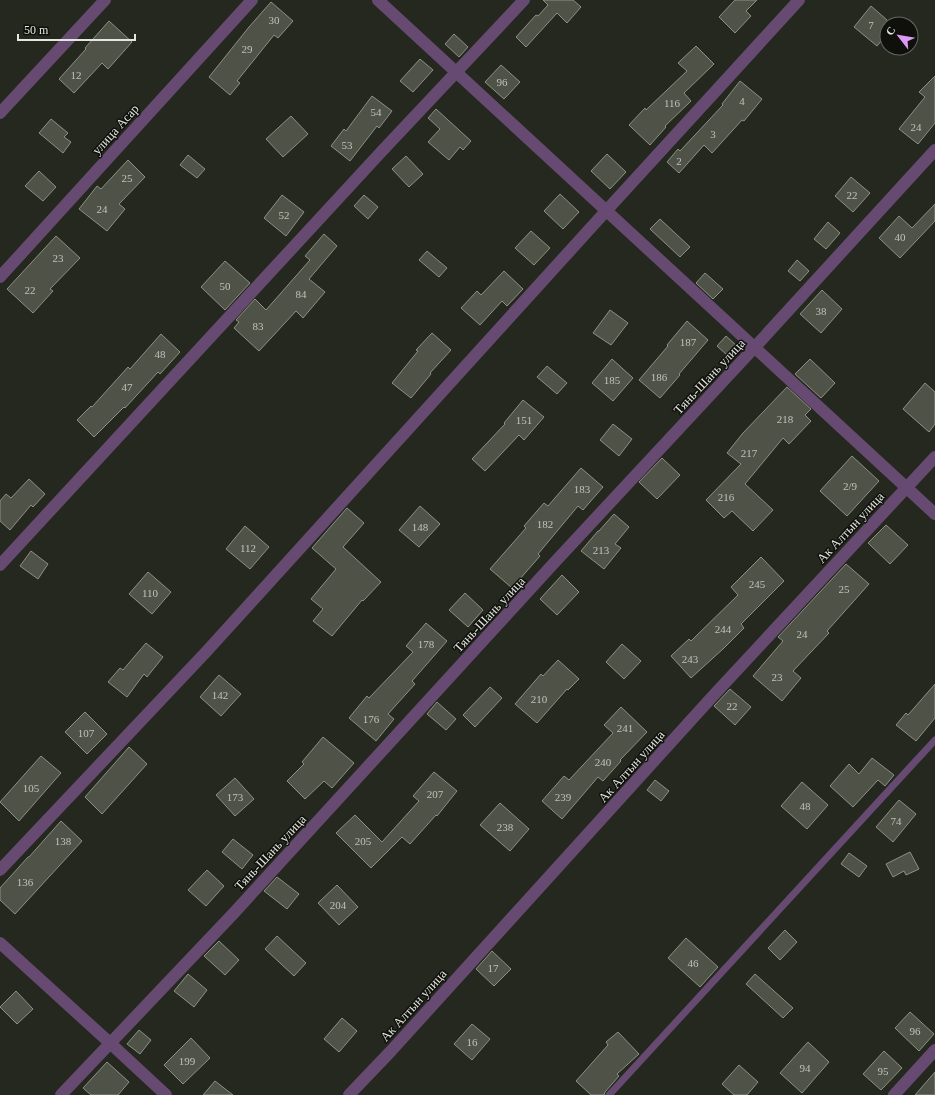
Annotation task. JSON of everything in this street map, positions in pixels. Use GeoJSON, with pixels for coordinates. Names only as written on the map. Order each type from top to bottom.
{"type":"FeatureCollection","features":[{"type":"Feature","properties":{"kind":"street"},"geometry":{"type":"LineString","coordinates":[[0,113],[106,0]]}},
{"type":"Feature","properties":{"kind":"street","name":"улица Асар"},"geometry":{"type":"LineString","coordinates":[[0,277],[252,0]]}},
{"type":"Feature","properties":{"kind":"street"},"geometry":{"type":"LineString","coordinates":[[378,0],[935,514]]}},
{"type":"Feature","properties":{"kind":"street"},"geometry":{"type":"LineString","coordinates":[[0,565],[376,157],[524,0]]}},
{"type":"Feature","properties":{"kind":"street"},"geometry":{"type":"LineString","coordinates":[[0,870],[206,652],[799,0]]}},
{"type":"Feature","properties":{"kind":"street","name":"Тянь-Шань улица"},"geometry":{"type":"LineString","coordinates":[[61,1095],[237,909],[548,569],[754,348],[935,150]]}},
{"type":"Feature","properties":{"kind":"street","name":"Ак Алтын улица"},"geometry":{"type":"LineString","coordinates":[[349,1095],[717,692],[935,457]]}},
{"type":"Feature","properties":{"kind":"street"},"geometry":{"type":"LineString","coordinates":[[0,943],[166,1095]]}},
{"type":"Feature","properties":{"kind":"street"},"geometry":{"type":"LineString","coordinates":[[894,1095],[935,1050]]}},
{"type":"Feature","properties":{"kind":"lane"},"geometry":{"type":"LineString","coordinates":[[609,1095],[935,740]]}},
{"type":"Feature","properties":{"kind":"building"},"geometry":{"type":"Polygon","coordinates":[[[543,0],[573,0],[581,7],[567,23],[557,13],[526,47],[516,37],[536,15],[538,16],[548,5],[543,0]]]}},
{"type":"Feature","properties":{"kind":"building"},"geometry":{"type":"Polygon","coordinates":[[[735,0],[757,0],[746,11],[751,16],[735,33],[719,17],[735,0]]]}},
{"type":"Feature","properties":{"kind":"building"},"geometry":{"type":"Polygon","coordinates":[[[271,2],[293,21],[278,38],[274,35],[237,81],[240,83],[230,95],[209,77],[271,2]]]}},
{"type":"Feature","properties":{"kind":"building"},"geometry":{"type":"Polygon","coordinates":[[[871,6],[882,16],[879,16],[879,44],[877,46],[854,27],[871,6]]]}},
{"type":"Feature","properties":{"kind":"building"},"geometry":{"type":"Polygon","coordinates":[[[109,21],[132,42],[108,69],[102,63],[74,93],[59,79],[109,21]]]}},
{"type":"Feature","properties":{"kind":"building"},"geometry":{"type":"Polygon","coordinates":[[[454,34],[468,47],[459,57],[445,44],[454,34]]]}},
{"type":"Feature","properties":{"kind":"building"},"geometry":{"type":"Polygon","coordinates":[[[696,46],[714,64],[684,93],[691,101],[665,126],[666,127],[650,145],[629,125],[645,108],[646,110],[687,71],[678,63],[696,46]]]}},
{"type":"Feature","properties":{"kind":"building"},"geometry":{"type":"Polygon","coordinates":[[[420,59],[433,70],[413,92],[400,81],[420,59]]]}},
{"type":"Feature","properties":{"kind":"building"},"geometry":{"type":"Polygon","coordinates":[[[501,65],[520,82],[504,99],[485,82],[501,65]]]}},
{"type":"Feature","properties":{"kind":"building"},"geometry":{"type":"Polygon","coordinates":[[[935,76],[935,123],[918,144],[899,129],[925,97],[919,92],[935,76]]]}},
{"type":"Feature","properties":{"kind":"building"},"geometry":{"type":"Polygon","coordinates":[[[740,81],[762,99],[744,121],[742,120],[712,153],[704,145],[679,173],[667,162],[678,149],[680,151],[723,105],[722,104],[740,81]]]}},
{"type":"Feature","properties":{"kind":"building"},"geometry":{"type":"Polygon","coordinates":[[[372,96],[392,111],[379,128],[377,126],[350,161],[331,146],[344,129],[346,131],[372,96]]]}},
{"type":"Feature","properties":{"kind":"building"},"geometry":{"type":"Polygon","coordinates":[[[436,109],[471,141],[463,150],[460,147],[449,160],[428,142],[440,129],[428,118],[436,109]]]}},
{"type":"Feature","properties":{"kind":"building"},"geometry":{"type":"Polygon","coordinates":[[[291,116],[308,134],[283,157],[266,139],[291,116]]]}},
{"type":"Feature","properties":{"kind":"building"},"geometry":{"type":"Polygon","coordinates":[[[51,119],[68,133],[64,137],[71,142],[63,153],[39,133],[51,119]]]}},
{"type":"Feature","properties":{"kind":"building"},"geometry":{"type":"Polygon","coordinates":[[[607,154],[626,172],[610,189],[591,171],[607,154]]]}},
{"type":"Feature","properties":{"kind":"building"},"geometry":{"type":"Polygon","coordinates":[[[188,155],[205,169],[197,178],[180,165],[188,155]]]}},
{"type":"Feature","properties":{"kind":"building"},"geometry":{"type":"Polygon","coordinates":[[[406,156],[423,174],[409,187],[392,169],[406,156]]]}},
{"type":"Feature","properties":{"kind":"building"},"geometry":{"type":"Polygon","coordinates":[[[128,160],[145,177],[119,204],[125,209],[107,231],[79,209],[97,186],[101,189],[128,160]]]}},
{"type":"Feature","properties":{"kind":"building"},"geometry":{"type":"Polygon","coordinates":[[[39,171],[56,187],[43,201],[25,186],[39,171]]]}},
{"type":"Feature","properties":{"kind":"building"},"geometry":{"type":"Polygon","coordinates":[[[851,177],[870,193],[853,212],[835,196],[851,177]]]}},
{"type":"Feature","properties":{"kind":"building"},"geometry":{"type":"Polygon","coordinates":[[[560,194],[579,212],[563,229],[544,211],[560,194]]]}},
{"type":"Feature","properties":{"kind":"building"},"geometry":{"type":"Polygon","coordinates":[[[282,195],[304,212],[286,236],[264,218],[282,195]]]}},
{"type":"Feature","properties":{"kind":"building"},"geometry":{"type":"Polygon","coordinates":[[[364,195],[378,207],[368,219],[354,206],[364,195]]]}},
{"type":"Feature","properties":{"kind":"building"},"geometry":{"type":"Polygon","coordinates":[[[935,204],[935,221],[900,258],[879,238],[899,216],[912,228],[935,204]]]}},
{"type":"Feature","properties":{"kind":"building"},"geometry":{"type":"Polygon","coordinates":[[[660,219],[690,247],[680,257],[650,229],[660,219]]]}},
{"type":"Feature","properties":{"kind":"building"},"geometry":{"type":"Polygon","coordinates":[[[828,222],[840,233],[826,249],[814,239],[828,222]]]}},
{"type":"Feature","properties":{"kind":"building"},"geometry":{"type":"Polygon","coordinates":[[[531,231],[550,248],[534,265],[515,248],[531,231]]]}},
{"type":"Feature","properties":{"kind":"building"},"geometry":{"type":"Polygon","coordinates":[[[324,234],[337,246],[309,279],[325,292],[303,318],[296,311],[259,351],[234,328],[239,322],[236,320],[255,299],[266,310],[310,260],[305,256],[324,234]]]}},
{"type":"Feature","properties":{"kind":"building"},"geometry":{"type":"Polygon","coordinates":[[[56,236],[80,258],[50,289],[53,291],[33,313],[7,289],[56,236]]]}},
{"type":"Feature","properties":{"kind":"building"},"geometry":{"type":"Polygon","coordinates":[[[427,251],[447,268],[439,277],[419,260],[427,251]]]}},
{"type":"Feature","properties":{"kind":"building"},"geometry":{"type":"Polygon","coordinates":[[[797,260],[809,271],[800,281],[788,271],[797,260]]]}},
{"type":"Feature","properties":{"kind":"building"},"geometry":{"type":"Polygon","coordinates":[[[225,261],[250,283],[225,310],[201,287],[225,261]]]}},
{"type":"Feature","properties":{"kind":"building"},"geometry":{"type":"Polygon","coordinates":[[[504,271],[523,289],[507,306],[502,301],[480,325],[461,308],[477,291],[481,295],[504,271]]]}},
{"type":"Feature","properties":{"kind":"building"},"geometry":{"type":"Polygon","coordinates":[[[705,273],[723,289],[713,299],[696,283],[705,273]]]}},
{"type":"Feature","properties":{"kind":"building"},"geometry":{"type":"Polygon","coordinates":[[[822,290],[842,309],[821,333],[800,314],[822,290]]]}},
{"type":"Feature","properties":{"kind":"building"},"geometry":{"type":"Polygon","coordinates":[[[610,310],[628,323],[611,345],[593,333],[610,310]]]}},
{"type":"Feature","properties":{"kind":"building"},"geometry":{"type":"Polygon","coordinates":[[[687,321],[708,340],[660,398],[639,380],[687,321]]]}},
{"type":"Feature","properties":{"kind":"building"},"geometry":{"type":"Polygon","coordinates":[[[432,333],[451,350],[430,373],[431,374],[411,398],[392,383],[418,351],[416,350],[432,333]]]}},
{"type":"Feature","properties":{"kind":"building"},"geometry":{"type":"Polygon","coordinates":[[[161,334],[180,352],[160,374],[158,372],[125,408],[124,407],[94,437],[77,420],[91,406],[92,407],[128,367],[130,369],[161,334]]]}},
{"type":"Feature","properties":{"kind":"building"},"geometry":{"type":"Polygon","coordinates":[[[726,336],[737,346],[728,356],[717,346],[726,336]]]}},
{"type":"Feature","properties":{"kind":"building"},"geometry":{"type":"Polygon","coordinates":[[[612,359],[633,378],[613,401],[592,383],[612,359]]]}},
{"type":"Feature","properties":{"kind":"building"},"geometry":{"type":"Polygon","coordinates":[[[810,359],[835,383],[821,398],[795,374],[810,359]]]}},
{"type":"Feature","properties":{"kind":"building"},"geometry":{"type":"Polygon","coordinates":[[[547,366],[567,383],[557,394],[537,377],[547,366]]]}},
{"type":"Feature","properties":{"kind":"building"},"geometry":{"type":"Polygon","coordinates":[[[925,383],[935,392],[935,424],[929,432],[903,409],[925,383]]]}},
{"type":"Feature","properties":{"kind":"building"},"geometry":{"type":"Polygon","coordinates":[[[787,387],[811,409],[805,415],[811,421],[789,444],[783,438],[745,484],[773,510],[753,531],[732,511],[724,518],[706,500],[741,464],[727,453],[743,433],[787,387]]]}},
{"type":"Feature","properties":{"kind":"building"},"geometry":{"type":"Polygon","coordinates":[[[523,400],[544,417],[524,440],[519,435],[485,471],[472,459],[505,424],[504,423],[523,400]]]}},
{"type":"Feature","properties":{"kind":"building"},"geometry":{"type":"Polygon","coordinates":[[[613,424],[632,439],[619,456],[600,440],[613,424]]]}},
{"type":"Feature","properties":{"kind":"building"},"geometry":{"type":"Polygon","coordinates":[[[852,456],[879,481],[847,516],[820,491],[852,456]]]}},
{"type":"Feature","properties":{"kind":"building"},"geometry":{"type":"Polygon","coordinates":[[[662,458],[680,475],[657,499],[639,482],[662,458]]]}},
{"type":"Feature","properties":{"kind":"building"},"geometry":{"type":"Polygon","coordinates":[[[581,468],[603,487],[583,510],[578,506],[538,554],[540,556],[512,588],[490,569],[526,528],[524,526],[544,503],[548,506],[581,468]]]}},
{"type":"Feature","properties":{"kind":"building"},"geometry":{"type":"Polygon","coordinates":[[[29,479],[45,494],[33,507],[31,505],[10,530],[0,521],[0,501],[6,494],[11,498],[29,479]]]}},
{"type":"Feature","properties":{"kind":"building"},"geometry":{"type":"Polygon","coordinates":[[[420,506],[440,524],[419,547],[399,530],[420,506]]]}},
{"type":"Feature","properties":{"kind":"building"},"geometry":{"type":"Polygon","coordinates":[[[347,508],[364,523],[343,547],[381,582],[363,601],[362,600],[332,636],[313,621],[323,609],[311,599],[336,569],[312,548],[347,508]]]}},
{"type":"Feature","properties":{"kind":"building"},"geometry":{"type":"Polygon","coordinates":[[[614,514],[629,527],[615,544],[621,548],[604,569],[581,551],[614,514]]]}},
{"type":"Feature","properties":{"kind":"building"},"geometry":{"type":"Polygon","coordinates":[[[886,525],[908,545],[890,564],[868,543],[886,525]]]}},
{"type":"Feature","properties":{"kind":"building"},"geometry":{"type":"Polygon","coordinates":[[[245,526],[269,547],[250,569],[226,549],[245,526]]]}},
{"type":"Feature","properties":{"kind":"building"},"geometry":{"type":"Polygon","coordinates":[[[31,551],[48,564],[38,579],[20,566],[31,551]]]}},
{"type":"Feature","properties":{"kind":"building"},"geometry":{"type":"Polygon","coordinates":[[[761,557],[784,581],[741,624],[744,628],[691,678],[671,656],[689,639],[691,641],[738,595],[731,587],[761,557]]]}},
{"type":"Feature","properties":{"kind":"building"},"geometry":{"type":"Polygon","coordinates":[[[846,564],[869,584],[827,631],[829,633],[793,671],[801,678],[782,701],[753,676],[783,641],[778,637],[846,564]]]}},
{"type":"Feature","properties":{"kind":"building"},"geometry":{"type":"Polygon","coordinates":[[[148,572],[171,592],[152,614],[129,594],[148,572]]]}},
{"type":"Feature","properties":{"kind":"building"},"geometry":{"type":"Polygon","coordinates":[[[562,575],[579,592],[557,615],[540,599],[562,575]]]}},
{"type":"Feature","properties":{"kind":"building"},"geometry":{"type":"Polygon","coordinates":[[[465,593],[483,610],[468,627],[449,610],[465,593]]]}},
{"type":"Feature","properties":{"kind":"building"},"geometry":{"type":"Polygon","coordinates":[[[426,623],[447,641],[412,681],[415,684],[388,714],[394,719],[376,741],[349,718],[367,696],[369,698],[413,652],[406,646],[426,623]]]}},
{"type":"Feature","properties":{"kind":"building"},"geometry":{"type":"Polygon","coordinates":[[[146,643],[163,657],[147,677],[144,674],[127,697],[108,682],[120,668],[123,670],[146,643]]]}},
{"type":"Feature","properties":{"kind":"building"},"geometry":{"type":"Polygon","coordinates":[[[622,644],[641,661],[624,679],[606,662],[622,644]]]}},
{"type":"Feature","properties":{"kind":"building"},"geometry":{"type":"Polygon","coordinates":[[[558,660],[579,679],[568,690],[567,689],[537,723],[515,704],[541,674],[543,676],[558,660]]]}},
{"type":"Feature","properties":{"kind":"building"},"geometry":{"type":"Polygon","coordinates":[[[219,675],[241,694],[221,716],[200,697],[219,675]]]}},
{"type":"Feature","properties":{"kind":"building"},"geometry":{"type":"Polygon","coordinates":[[[935,684],[935,718],[916,741],[896,725],[906,713],[908,715],[935,684]]]}},
{"type":"Feature","properties":{"kind":"building"},"geometry":{"type":"Polygon","coordinates":[[[490,687],[502,698],[475,727],[463,715],[490,687]]]}},
{"type":"Feature","properties":{"kind":"building"},"geometry":{"type":"Polygon","coordinates":[[[730,689],[751,707],[735,725],[714,706],[730,689]]]}},
{"type":"Feature","properties":{"kind":"building"},"geometry":{"type":"Polygon","coordinates":[[[437,702],[456,719],[446,730],[427,714],[437,702]]]}},
{"type":"Feature","properties":{"kind":"building"},"geometry":{"type":"Polygon","coordinates":[[[621,707],[647,732],[620,760],[621,761],[603,781],[598,777],[562,819],[542,801],[564,776],[569,780],[613,733],[604,725],[621,707]]]}},
{"type":"Feature","properties":{"kind":"building"},"geometry":{"type":"Polygon","coordinates":[[[85,712],[107,734],[87,754],[65,732],[85,712]]]}},
{"type":"Feature","properties":{"kind":"building"},"geometry":{"type":"Polygon","coordinates":[[[323,737],[354,763],[332,788],[324,781],[305,799],[287,781],[304,764],[302,762],[323,737]]]}},
{"type":"Feature","properties":{"kind":"building"},"geometry":{"type":"Polygon","coordinates":[[[129,747],[147,764],[102,814],[85,797],[129,747]]]}},
{"type":"Feature","properties":{"kind":"building"},"geometry":{"type":"Polygon","coordinates":[[[41,756],[61,773],[19,821],[0,802],[41,756]]]}},
{"type":"Feature","properties":{"kind":"building"},"geometry":{"type":"Polygon","coordinates":[[[872,758],[894,775],[885,786],[878,780],[853,807],[830,786],[849,764],[859,774],[872,758]]]}},
{"type":"Feature","properties":{"kind":"building"},"geometry":{"type":"Polygon","coordinates":[[[434,772],[457,791],[437,816],[436,815],[410,844],[402,837],[371,868],[336,833],[355,815],[382,842],[419,801],[413,796],[434,772]]]}},
{"type":"Feature","properties":{"kind":"building"},"geometry":{"type":"Polygon","coordinates":[[[235,778],[254,799],[235,816],[216,795],[235,778]]]}},
{"type":"Feature","properties":{"kind":"building"},"geometry":{"type":"Polygon","coordinates":[[[655,780],[669,791],[661,801],[647,790],[655,780]]]}},
{"type":"Feature","properties":{"kind":"building"},"geometry":{"type":"Polygon","coordinates":[[[802,782],[828,805],[807,829],[781,806],[802,782]]]}},
{"type":"Feature","properties":{"kind":"building"},"geometry":{"type":"Polygon","coordinates":[[[899,800],[916,814],[893,842],[876,827],[899,800]]]}},
{"type":"Feature","properties":{"kind":"building"},"geometry":{"type":"Polygon","coordinates":[[[500,803],[529,829],[510,851],[480,825],[500,803]]]}},
{"type":"Feature","properties":{"kind":"building"},"geometry":{"type":"Polygon","coordinates":[[[61,821],[82,841],[15,914],[0,900],[0,888],[61,821]]]}},
{"type":"Feature","properties":{"kind":"building"},"geometry":{"type":"Polygon","coordinates":[[[233,839],[253,855],[242,869],[222,852],[233,839]]]}},
{"type":"Feature","properties":{"kind":"building"},"geometry":{"type":"Polygon","coordinates":[[[910,852],[919,869],[906,875],[904,871],[893,877],[886,864],[910,852]]]}},
{"type":"Feature","properties":{"kind":"building"},"geometry":{"type":"Polygon","coordinates":[[[849,853],[867,866],[859,877],[841,864],[849,853]]]}},
{"type":"Feature","properties":{"kind":"building"},"geometry":{"type":"Polygon","coordinates":[[[207,870],[224,886],[206,906],[188,890],[207,870]]]}},
{"type":"Feature","properties":{"kind":"building"},"geometry":{"type":"Polygon","coordinates":[[[277,877],[299,894],[287,909],[264,891],[277,877]]]}},
{"type":"Feature","properties":{"kind":"building"},"geometry":{"type":"Polygon","coordinates":[[[337,885],[358,907],[339,925],[318,903],[337,885]]]}},
{"type":"Feature","properties":{"kind":"building"},"geometry":{"type":"Polygon","coordinates":[[[785,930],[797,942],[780,960],[768,948],[785,930]]]}},
{"type":"Feature","properties":{"kind":"building"},"geometry":{"type":"Polygon","coordinates":[[[277,936],[306,963],[294,976],[265,949],[277,936]]]}},
{"type":"Feature","properties":{"kind":"building"},"geometry":{"type":"Polygon","coordinates":[[[686,938],[718,967],[700,987],[668,958],[686,938]]]}},
{"type":"Feature","properties":{"kind":"building"},"geometry":{"type":"Polygon","coordinates":[[[219,941],[239,960],[225,975],[204,956],[219,941]]]}},
{"type":"Feature","properties":{"kind":"building"},"geometry":{"type":"Polygon","coordinates":[[[492,951],[511,969],[494,986],[476,969],[492,951]]]}},
{"type":"Feature","properties":{"kind":"building"},"geometry":{"type":"Polygon","coordinates":[[[188,974],[207,990],[194,1007],[174,991],[188,974]]]}},
{"type":"Feature","properties":{"kind":"building"},"geometry":{"type":"Polygon","coordinates":[[[755,974],[793,1008],[783,1018],[746,984],[755,974]]]}},
{"type":"Feature","properties":{"kind":"building"},"geometry":{"type":"Polygon","coordinates":[[[16,991],[33,1009],[17,1024],[0,1007],[16,991]]]}},
{"type":"Feature","properties":{"kind":"building"},"geometry":{"type":"Polygon","coordinates":[[[910,1012],[934,1034],[919,1051],[895,1028],[910,1012]]]}},
{"type":"Feature","properties":{"kind":"building"},"geometry":{"type":"Polygon","coordinates":[[[342,1018],[357,1031],[339,1052],[324,1039],[342,1018]]]}},
{"type":"Feature","properties":{"kind":"building"},"geometry":{"type":"Polygon","coordinates":[[[472,1024],[490,1039],[472,1060],[454,1044],[472,1024]]]}},
{"type":"Feature","properties":{"kind":"building"},"geometry":{"type":"Polygon","coordinates":[[[139,1030],[151,1040],[140,1054],[127,1044],[139,1030]]]}},
{"type":"Feature","properties":{"kind":"building"},"geometry":{"type":"Polygon","coordinates":[[[618,1032],[639,1054],[617,1074],[619,1076],[604,1095],[591,1095],[576,1081],[608,1045],[606,1042],[618,1032]]]}},
{"type":"Feature","properties":{"kind":"building"},"geometry":{"type":"Polygon","coordinates":[[[191,1038],[210,1058],[183,1084],[164,1065],[191,1038]]]}},
{"type":"Feature","properties":{"kind":"building"},"geometry":{"type":"Polygon","coordinates":[[[808,1042],[829,1062],[802,1093],[780,1073],[808,1042]]]}},
{"type":"Feature","properties":{"kind":"building"},"geometry":{"type":"Polygon","coordinates":[[[884,1051],[902,1068],[881,1090],[863,1074],[884,1051]]]}},
{"type":"Feature","properties":{"kind":"building"},"geometry":{"type":"Polygon","coordinates":[[[107,1062],[129,1082],[118,1095],[91,1095],[83,1088],[107,1062]]]}},
{"type":"Feature","properties":{"kind":"building"},"geometry":{"type":"Polygon","coordinates":[[[739,1065],[758,1082],[747,1095],[734,1095],[722,1084],[739,1065]]]}},
{"type":"Feature","properties":{"kind":"building"},"geometry":{"type":"Polygon","coordinates":[[[935,1072],[935,1095],[915,1095],[935,1072]]]}},
{"type":"Feature","properties":{"kind":"building"},"geometry":{"type":"Polygon","coordinates":[[[215,1081],[233,1095],[203,1095],[215,1081]]]}}]}
